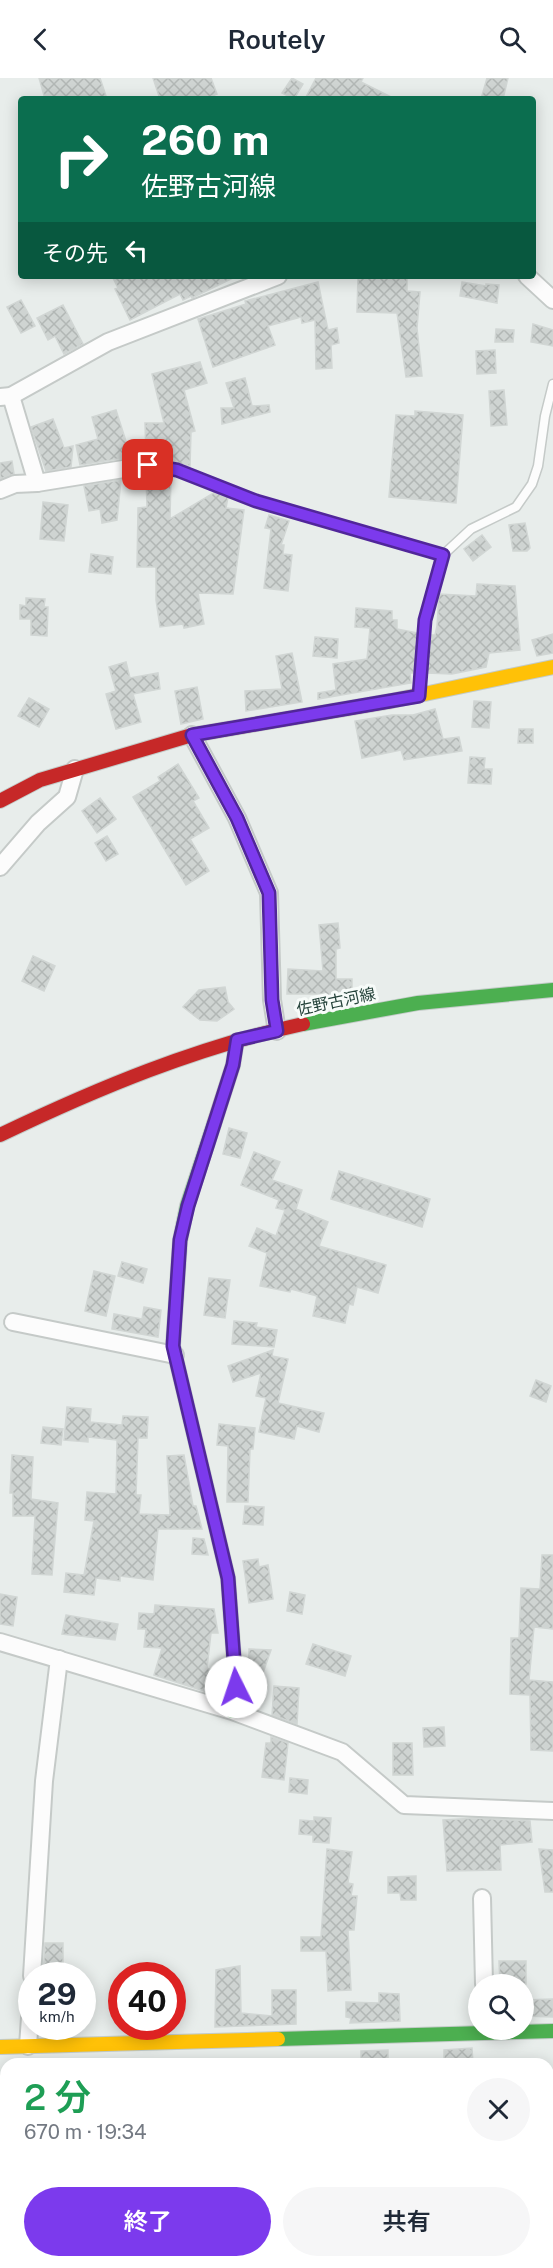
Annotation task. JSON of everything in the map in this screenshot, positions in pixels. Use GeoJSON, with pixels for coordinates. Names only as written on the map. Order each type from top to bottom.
{"type":"FeatureCollection","features":[{"type":"Feature","properties":{"kind":"street"},"geometry":{"type":"LineString","coordinates":[[37,483],[5,397],[115,339],[270,279]]}},
{"type":"Feature","properties":{"kind":"street"},"geometry":{"type":"LineString","coordinates":[[530,279],[553,300]]}},
{"type":"Feature","properties":{"kind":"street"},"geometry":{"type":"LineString","coordinates":[[0,490],[15,484],[37,483],[148,465]]}},
{"type":"Feature","properties":{"kind":"street"},"geometry":{"type":"LineString","coordinates":[[0,801],[40,780],[192,735],[419,696],[553,667]]}},
{"type":"Feature","properties":{"kind":"street"},"geometry":{"type":"LineString","coordinates":[[192,735],[237,818],[269,893],[272,1000],[277,1031]]}},
{"type":"Feature","properties":{"kind":"street"},"geometry":{"type":"LineString","coordinates":[[0,867],[38,823],[67,797],[75,769]]}},
{"type":"Feature","properties":{"kind":"street","name":"佐野古河線"},"geometry":{"type":"LineString","coordinates":[[0,1135],[114,1084],[237,1040],[363,1011],[434,1000],[553,990]]}},
{"type":"Feature","properties":{"kind":"street"},"geometry":{"type":"LineString","coordinates":[[232,1711],[236,1687],[228,1578],[173,1346],[180,1240],[188,1206],[233,1065],[237,1040]]}},
{"type":"Feature","properties":{"kind":"street"},"geometry":{"type":"LineString","coordinates":[[13,1322],[175,1355]]}},
{"type":"Feature","properties":{"kind":"street"},"geometry":{"type":"LineString","coordinates":[[0,1642],[232,1711],[342,1752],[404,1805],[553,1811]]}},
{"type":"Feature","properties":{"kind":"street"},"geometry":{"type":"LineString","coordinates":[[33,1962],[45,1781],[59,1659]]}},
{"type":"Feature","properties":{"kind":"street"},"geometry":{"type":"LineString","coordinates":[[482,1898],[484,1974]]}},
{"type":"Feature","properties":{"kind":"street"},"geometry":{"type":"LineString","coordinates":[[534,2031],[553,2031]]}},
{"type":"Feature","properties":{"kind":"street"},"geometry":{"type":"LineString","coordinates":[[0,2047],[468,2032]]}},
{"type":"Feature","properties":{"kind":"street"},"geometry":{"type":"LineString","coordinates":[[28,2040],[28,2046]]}},
{"type":"Feature","properties":{"kind":"lane"},"geometry":{"type":"LineString","coordinates":[[419,696],[425,620],[443,555],[471,529],[516,507],[532,484],[538,466],[545,416],[553,384]]}},
{"type":"Feature","properties":{"kind":"lane"},"geometry":{"type":"LineString","coordinates":[[148,465],[177,470],[256,501],[443,555]]}},
{"type":"Feature","properties":{"kind":"building"},"geometry":{"type":"Polygon","coordinates":[[[39,78],[100,78],[106,96],[44,96],[39,78]]]}},
{"type":"Feature","properties":{"kind":"building"},"geometry":{"type":"Polygon","coordinates":[[[153,78],[211,78],[217,94],[212,96],[159,96],[153,78]]]}},
{"type":"Feature","properties":{"kind":"building"},"geometry":{"type":"Polygon","coordinates":[[[292,78],[303,84],[296,96],[282,93],[292,78]]]}},
{"type":"Feature","properties":{"kind":"building"},"geometry":{"type":"Polygon","coordinates":[[[316,78],[363,78],[361,82],[389,96],[307,96],[316,78]]]}},
{"type":"Feature","properties":{"kind":"building"},"geometry":{"type":"Polygon","coordinates":[[[487,78],[508,78],[504,96],[482,96],[487,78]]]}},
{"type":"Feature","properties":{"kind":"building"},"geometry":{"type":"Polygon","coordinates":[[[114,279],[231,279],[192,298],[191,296],[183,300],[180,294],[130,320],[115,289],[118,288],[114,279]]]}},
{"type":"Feature","properties":{"kind":"building"},"geometry":{"type":"Polygon","coordinates":[[[358,279],[407,279],[407,291],[420,292],[417,328],[422,376],[406,377],[397,313],[357,312],[358,279]]]}},
{"type":"Feature","properties":{"kind":"building"},"geometry":{"type":"Polygon","coordinates":[[[318,282],[328,330],[337,328],[339,343],[331,345],[332,368],[316,369],[315,320],[302,323],[301,317],[268,326],[275,345],[213,367],[198,319],[246,304],[245,301],[318,282]]]}},
{"type":"Feature","properties":{"kind":"building"},"geometry":{"type":"Polygon","coordinates":[[[462,282],[486,286],[486,284],[499,285],[497,303],[460,296],[462,282]]]}},
{"type":"Feature","properties":{"kind":"building"},"geometry":{"type":"Polygon","coordinates":[[[21,300],[35,326],[21,333],[7,307],[21,300]]]}},
{"type":"Feature","properties":{"kind":"building"},"geometry":{"type":"Polygon","coordinates":[[[63,305],[83,344],[64,354],[55,336],[48,340],[37,318],[63,305]]]}},
{"type":"Feature","properties":{"kind":"building"},"geometry":{"type":"Polygon","coordinates":[[[533,324],[553,330],[553,346],[531,342],[533,324]]]}},
{"type":"Feature","properties":{"kind":"building"},"geometry":{"type":"Polygon","coordinates":[[[496,329],[514,330],[513,342],[495,342],[496,329]]]}},
{"type":"Feature","properties":{"kind":"building"},"geometry":{"type":"Polygon","coordinates":[[[495,350],[496,373],[477,374],[476,351],[495,350]]]}},
{"type":"Feature","properties":{"kind":"building"},"geometry":{"type":"Polygon","coordinates":[[[200,362],[207,383],[184,390],[195,431],[191,432],[190,466],[157,460],[146,455],[145,423],[164,423],[152,374],[200,362]]]}},
{"type":"Feature","properties":{"kind":"building"},"geometry":{"type":"Polygon","coordinates":[[[245,378],[252,406],[269,405],[270,412],[222,424],[221,408],[234,408],[226,383],[245,378]]]}},
{"type":"Feature","properties":{"kind":"building"},"geometry":{"type":"Polygon","coordinates":[[[504,390],[507,425],[491,426],[489,391],[504,390]]]}},
{"type":"Feature","properties":{"kind":"building"},"geometry":{"type":"Polygon","coordinates":[[[116,410],[131,457],[80,465],[76,445],[98,439],[92,417],[116,410]]]}},
{"type":"Feature","properties":{"kind":"building"},"geometry":{"type":"Polygon","coordinates":[[[415,411],[463,415],[456,503],[389,497],[396,415],[415,416],[415,411]]]}},
{"type":"Feature","properties":{"kind":"building"},"geometry":{"type":"Polygon","coordinates":[[[53,419],[64,448],[73,446],[71,467],[46,471],[31,427],[53,419]]]}},
{"type":"Feature","properties":{"kind":"building"},"geometry":{"type":"Polygon","coordinates":[[[12,461],[14,474],[0,479],[0,463],[12,461]]]}},
{"type":"Feature","properties":{"kind":"building"},"geometry":{"type":"Polygon","coordinates":[[[155,473],[171,475],[170,519],[215,492],[228,497],[226,508],[244,510],[233,594],[198,593],[204,624],[184,628],[183,624],[160,627],[156,600],[156,567],[137,567],[138,508],[147,507],[146,476],[155,473]]]}},
{"type":"Feature","properties":{"kind":"building"},"geometry":{"type":"Polygon","coordinates":[[[121,480],[117,520],[102,523],[100,509],[89,511],[84,486],[121,480]]]}},
{"type":"Feature","properties":{"kind":"building"},"geometry":{"type":"Polygon","coordinates":[[[43,502],[68,505],[64,541],[40,539],[43,502]]]}},
{"type":"Feature","properties":{"kind":"building"},"geometry":{"type":"Polygon","coordinates":[[[269,515],[289,521],[281,545],[284,545],[283,554],[292,555],[288,591],[264,588],[271,529],[265,528],[269,515]]]}},
{"type":"Feature","properties":{"kind":"building"},"geometry":{"type":"Polygon","coordinates":[[[525,523],[530,548],[527,551],[513,551],[509,525],[525,523]]]}},
{"type":"Feature","properties":{"kind":"building"},"geometry":{"type":"Polygon","coordinates":[[[482,535],[491,547],[473,561],[464,549],[482,535]]]}},
{"type":"Feature","properties":{"kind":"building"},"geometry":{"type":"Polygon","coordinates":[[[91,554],[113,557],[111,574],[89,572],[91,554]]]}},
{"type":"Feature","properties":{"kind":"building"},"geometry":{"type":"Polygon","coordinates":[[[477,584],[515,586],[520,650],[489,653],[486,667],[452,674],[427,673],[430,635],[435,635],[437,626],[439,594],[476,596],[477,584]]]}},
{"type":"Feature","properties":{"kind":"building"},"geometry":{"type":"Polygon","coordinates":[[[26,598],[45,599],[44,607],[48,607],[47,636],[31,635],[31,619],[20,619],[20,605],[26,606],[26,598]]]}},
{"type":"Feature","properties":{"kind":"building"},"geometry":{"type":"Polygon","coordinates":[[[356,608],[392,611],[392,620],[397,620],[397,629],[418,633],[414,673],[410,673],[411,683],[318,699],[318,693],[336,690],[333,664],[367,659],[370,628],[355,627],[356,608]]]}},
{"type":"Feature","properties":{"kind":"building"},"geometry":{"type":"Polygon","coordinates":[[[553,634],[553,653],[537,656],[532,640],[553,634]]]}},
{"type":"Feature","properties":{"kind":"building"},"geometry":{"type":"Polygon","coordinates":[[[315,637],[338,639],[337,658],[313,656],[315,637]]]}},
{"type":"Feature","properties":{"kind":"building"},"geometry":{"type":"Polygon","coordinates":[[[292,653],[302,702],[246,711],[245,691],[282,689],[276,656],[292,653]]]}},
{"type":"Feature","properties":{"kind":"building"},"geometry":{"type":"Polygon","coordinates":[[[126,662],[130,678],[158,673],[160,689],[133,694],[141,722],[116,729],[106,694],[116,691],[109,667],[126,662]]]}},
{"type":"Feature","properties":{"kind":"building"},"geometry":{"type":"Polygon","coordinates":[[[197,687],[203,719],[181,724],[175,691],[197,687]]]}},
{"type":"Feature","properties":{"kind":"building"},"geometry":{"type":"Polygon","coordinates":[[[29,698],[49,709],[39,727],[18,716],[29,698]]]}},
{"type":"Feature","properties":{"kind":"building"},"geometry":{"type":"Polygon","coordinates":[[[474,701],[491,702],[489,728],[472,727],[474,701]]]}},
{"type":"Feature","properties":{"kind":"building"},"geometry":{"type":"Polygon","coordinates":[[[435,709],[443,739],[459,737],[462,751],[404,760],[401,750],[362,758],[355,721],[392,715],[413,715],[435,709]]]}},
{"type":"Feature","properties":{"kind":"building"},"geometry":{"type":"Polygon","coordinates":[[[519,729],[533,729],[533,743],[518,743],[519,729]]]}},
{"type":"Feature","properties":{"kind":"building"},"geometry":{"type":"Polygon","coordinates":[[[470,757],[485,758],[484,769],[492,769],[491,784],[468,783],[470,757]]]}},
{"type":"Feature","properties":{"kind":"building"},"geometry":{"type":"Polygon","coordinates":[[[178,764],[199,798],[193,801],[209,828],[190,839],[209,871],[186,885],[133,797],[160,781],[158,777],[178,764]]]}},
{"type":"Feature","properties":{"kind":"building"},"geometry":{"type":"Polygon","coordinates":[[[100,798],[116,819],[97,833],[82,811],[100,798]]]}},
{"type":"Feature","properties":{"kind":"building"},"geometry":{"type":"Polygon","coordinates":[[[107,836],[118,854],[106,861],[95,843],[107,836]]]}},
{"type":"Feature","properties":{"kind":"building"},"geometry":{"type":"Polygon","coordinates":[[[338,923],[340,948],[336,949],[336,979],[352,979],[352,992],[335,992],[335,1001],[326,1002],[325,994],[287,994],[288,969],[323,971],[319,925],[338,923]]]}},
{"type":"Feature","properties":{"kind":"building"},"geometry":{"type":"Polygon","coordinates":[[[33,956],[55,966],[44,991],[22,981],[33,956]]]}},
{"type":"Feature","properties":{"kind":"building"},"geometry":{"type":"Polygon","coordinates":[[[225,987],[228,1002],[234,1009],[217,1021],[200,1020],[183,1007],[199,990],[225,987]]]}},
{"type":"Feature","properties":{"kind":"building"},"geometry":{"type":"Polygon","coordinates":[[[229,1128],[247,1133],[240,1158],[223,1154],[229,1128]]]}},
{"type":"Feature","properties":{"kind":"building"},"geometry":{"type":"Polygon","coordinates":[[[254,1152],[280,1162],[272,1180],[302,1190],[296,1209],[328,1222],[319,1246],[386,1265],[378,1293],[357,1287],[353,1305],[349,1304],[345,1323],[313,1316],[317,1296],[291,1289],[290,1292],[260,1286],[267,1253],[249,1246],[257,1228],[276,1236],[285,1210],[276,1208],[279,1200],[241,1185],[254,1152]]]}},
{"type":"Feature","properties":{"kind":"building"},"geometry":{"type":"Polygon","coordinates":[[[339,1171],[430,1199],[422,1227],[331,1199],[339,1171]]]}},
{"type":"Feature","properties":{"kind":"building"},"geometry":{"type":"Polygon","coordinates":[[[122,1262],[147,1269],[143,1283],[118,1276],[122,1262]]]}},
{"type":"Feature","properties":{"kind":"building"},"geometry":{"type":"Polygon","coordinates":[[[94,1271],[115,1276],[106,1316],[85,1311],[94,1271]]]}},
{"type":"Feature","properties":{"kind":"building"},"geometry":{"type":"Polygon","coordinates":[[[209,1278],[230,1280],[225,1318],[204,1315],[209,1278]]]}},
{"type":"Feature","properties":{"kind":"building"},"geometry":{"type":"Polygon","coordinates":[[[144,1307],[161,1310],[158,1337],[112,1329],[114,1314],[142,1319],[144,1307]]]}},
{"type":"Feature","properties":{"kind":"building"},"geometry":{"type":"Polygon","coordinates":[[[234,1321],[257,1323],[256,1327],[277,1330],[274,1347],[232,1344],[234,1321]]]}},
{"type":"Feature","properties":{"kind":"building"},"geometry":{"type":"Polygon","coordinates":[[[273,1350],[272,1356],[288,1359],[278,1403],[324,1413],[319,1432],[297,1426],[294,1439],[259,1432],[266,1398],[256,1396],[261,1373],[233,1382],[228,1366],[273,1350]]]}},
{"type":"Feature","properties":{"kind":"building"},"geometry":{"type":"Polygon","coordinates":[[[536,1380],[551,1386],[546,1402],[530,1396],[536,1380]]]}},
{"type":"Feature","properties":{"kind":"building"},"geometry":{"type":"Polygon","coordinates":[[[67,1407],[91,1409],[90,1422],[122,1425],[123,1416],[148,1417],[147,1438],[138,1438],[136,1495],[141,1495],[139,1514],[170,1515],[167,1456],[184,1455],[193,1506],[196,1506],[202,1529],[158,1529],[153,1580],[120,1576],[120,1581],[96,1578],[94,1595],[64,1592],[66,1573],[84,1575],[94,1521],[85,1520],[87,1492],[116,1494],[117,1440],[88,1437],[88,1442],[64,1440],[67,1407]]]}},
{"type":"Feature","properties":{"kind":"building"},"geometry":{"type":"Polygon","coordinates":[[[219,1424],[255,1428],[253,1449],[250,1449],[248,1502],[227,1502],[228,1446],[217,1445],[219,1424]]]}},
{"type":"Feature","properties":{"kind":"building"},"geometry":{"type":"Polygon","coordinates":[[[43,1427],[63,1429],[61,1445],[41,1443],[43,1427]]]}},
{"type":"Feature","properties":{"kind":"building"},"geometry":{"type":"Polygon","coordinates":[[[12,1455],[33,1457],[31,1499],[58,1503],[52,1575],[32,1574],[35,1516],[13,1516],[13,1493],[10,1493],[12,1455]]]}},
{"type":"Feature","properties":{"kind":"building"},"geometry":{"type":"Polygon","coordinates":[[[245,1506],[264,1507],[263,1525],[243,1524],[245,1506]]]}},
{"type":"Feature","properties":{"kind":"building"},"geometry":{"type":"Polygon","coordinates":[[[193,1538],[204,1539],[208,1555],[192,1554],[193,1538]]]}},
{"type":"Feature","properties":{"kind":"building"},"geometry":{"type":"Polygon","coordinates":[[[542,1555],[553,1555],[553,1629],[534,1627],[529,1680],[553,1682],[553,1751],[531,1750],[530,1695],[510,1694],[511,1638],[519,1638],[521,1588],[540,1589],[542,1555]]]}},
{"type":"Feature","properties":{"kind":"building"},"geometry":{"type":"Polygon","coordinates":[[[258,1559],[259,1567],[268,1565],[273,1599],[249,1603],[243,1561],[258,1559]]]}},
{"type":"Feature","properties":{"kind":"building"},"geometry":{"type":"Polygon","coordinates":[[[290,1592],[305,1595],[302,1614],[287,1611],[290,1592]]]}},
{"type":"Feature","properties":{"kind":"building"},"geometry":{"type":"Polygon","coordinates":[[[0,1594],[17,1597],[13,1626],[0,1624],[0,1594]]]}},
{"type":"Feature","properties":{"kind":"building"},"geometry":{"type":"Polygon","coordinates":[[[155,1605],[214,1609],[218,1633],[211,1633],[207,1668],[213,1671],[207,1692],[154,1675],[162,1648],[144,1647],[146,1629],[138,1629],[139,1613],[154,1614],[155,1605]]]}},
{"type":"Feature","properties":{"kind":"building"},"geometry":{"type":"Polygon","coordinates":[[[66,1615],[118,1624],[115,1640],[62,1634],[66,1615]]]}},
{"type":"Feature","properties":{"kind":"building"},"geometry":{"type":"Polygon","coordinates":[[[313,1644],[351,1656],[345,1676],[306,1664],[313,1644]]]}},
{"type":"Feature","properties":{"kind":"building"},"geometry":{"type":"Polygon","coordinates":[[[249,1649],[271,1650],[251,1707],[248,1706],[249,1649]]]}},
{"type":"Feature","properties":{"kind":"building"},"geometry":{"type":"Polygon","coordinates":[[[274,1686],[299,1688],[297,1724],[272,1715],[274,1686]]]}},
{"type":"Feature","properties":{"kind":"building"},"geometry":{"type":"Polygon","coordinates":[[[444,1727],[445,1746],[424,1747],[423,1728],[444,1727]]]}},
{"type":"Feature","properties":{"kind":"building"},"geometry":{"type":"Polygon","coordinates":[[[271,1737],[288,1743],[284,1780],[262,1777],[266,1743],[271,1743],[271,1737]]]}},
{"type":"Feature","properties":{"kind":"building"},"geometry":{"type":"Polygon","coordinates":[[[393,1743],[412,1743],[413,1775],[393,1775],[393,1743]]]}},
{"type":"Feature","properties":{"kind":"building"},"geometry":{"type":"Polygon","coordinates":[[[290,1778],[308,1780],[307,1794],[289,1792],[290,1778]]]}},
{"type":"Feature","properties":{"kind":"building"},"geometry":{"type":"Polygon","coordinates":[[[314,1817],[331,1818],[329,1843],[313,1842],[313,1835],[299,1834],[300,1820],[314,1821],[314,1817]]]}},
{"type":"Feature","properties":{"kind":"building"},"geometry":{"type":"Polygon","coordinates":[[[476,1818],[530,1821],[532,1842],[500,1845],[501,1870],[447,1871],[443,1820],[476,1818]]]}},
{"type":"Feature","properties":{"kind":"building"},"geometry":{"type":"Polygon","coordinates":[[[327,1849],[352,1852],[348,1883],[353,1884],[351,1896],[357,1896],[354,1930],[348,1930],[351,1990],[328,1991],[326,1951],[301,1951],[301,1937],[321,1937],[327,1849]]]}},
{"type":"Feature","properties":{"kind":"building"},"geometry":{"type":"Polygon","coordinates":[[[539,1849],[553,1850],[553,1892],[545,1892],[539,1849]]]}},
{"type":"Feature","properties":{"kind":"building"},"geometry":{"type":"Polygon","coordinates":[[[416,1876],[416,1900],[401,1900],[400,1893],[388,1893],[388,1877],[416,1876]]]}},
{"type":"Feature","properties":{"kind":"building"},"geometry":{"type":"Polygon","coordinates":[[[45,1943],[63,1943],[63,1962],[44,1962],[45,1943]]]}},
{"type":"Feature","properties":{"kind":"building"},"geometry":{"type":"Polygon","coordinates":[[[499,1961],[526,1961],[526,1974],[500,1974],[499,1961]]]}},
{"type":"Feature","properties":{"kind":"building"},"geometry":{"type":"Polygon","coordinates":[[[240,1966],[241,2013],[272,2016],[272,1990],[296,1990],[296,2024],[215,2027],[216,1970],[240,1966]]]}},
{"type":"Feature","properties":{"kind":"building"},"geometry":{"type":"Polygon","coordinates":[[[379,1993],[399,1994],[400,2021],[350,2023],[351,2018],[346,2017],[346,2002],[379,2003],[379,1993]]]}},
{"type":"Feature","properties":{"kind":"building"},"geometry":{"type":"Polygon","coordinates":[[[553,1999],[553,2017],[534,2016],[534,2000],[553,1999]]]}},
{"type":"Feature","properties":{"kind":"building"},"geometry":{"type":"Polygon","coordinates":[[[472,2048],[473,2058],[444,2058],[444,2050],[472,2048]]]}},
{"type":"Feature","properties":{"kind":"building"},"geometry":{"type":"Polygon","coordinates":[[[388,2050],[388,2058],[361,2058],[361,2051],[388,2050]]]}},
{"type":"Feature","properties":{"kind":"traffic: fast"},"geometry":{"type":"LineString","coordinates":[[303,1024],[418,1003],[553,990]]}},
{"type":"Feature","properties":{"kind":"traffic: fast"},"geometry":{"type":"LineString","coordinates":[[214,1124],[187,1206],[180,1241],[173,1346],[228,1578],[236,1687],[232,1711]]}},
{"type":"Feature","properties":{"kind":"traffic: fast"},"geometry":{"type":"LineString","coordinates":[[278,2039],[553,2031]]}},
{"type":"Feature","properties":{"kind":"traffic: slow"},"geometry":{"type":"LineString","coordinates":[[391,701],[553,667]]}},
{"type":"Feature","properties":{"kind":"traffic: slow"},"geometry":{"type":"LineString","coordinates":[[214,1124],[233,1065],[237,1040]]}},
{"type":"Feature","properties":{"kind":"traffic: slow"},"geometry":{"type":"LineString","coordinates":[[0,2047],[278,2039]]}},
{"type":"Feature","properties":{"kind":"traffic: jam"},"geometry":{"type":"LineString","coordinates":[[0,801],[40,780],[192,735],[391,701]]}},
{"type":"Feature","properties":{"kind":"traffic: jam"},"geometry":{"type":"LineString","coordinates":[[0,1135],[148,1070],[225,1044],[303,1024]]}},
{"type":"Feature","properties":{"kind":"route"},"geometry":{"type":"LineString","coordinates":[[148,465],[177,470],[256,501],[443,555],[425,620],[419,696],[192,735],[237,818],[269,893],[272,1000],[277,1031],[237,1040],[233,1065],[188,1206],[180,1240],[173,1346],[193,1441],[228,1578],[236,1687]]}}]}
